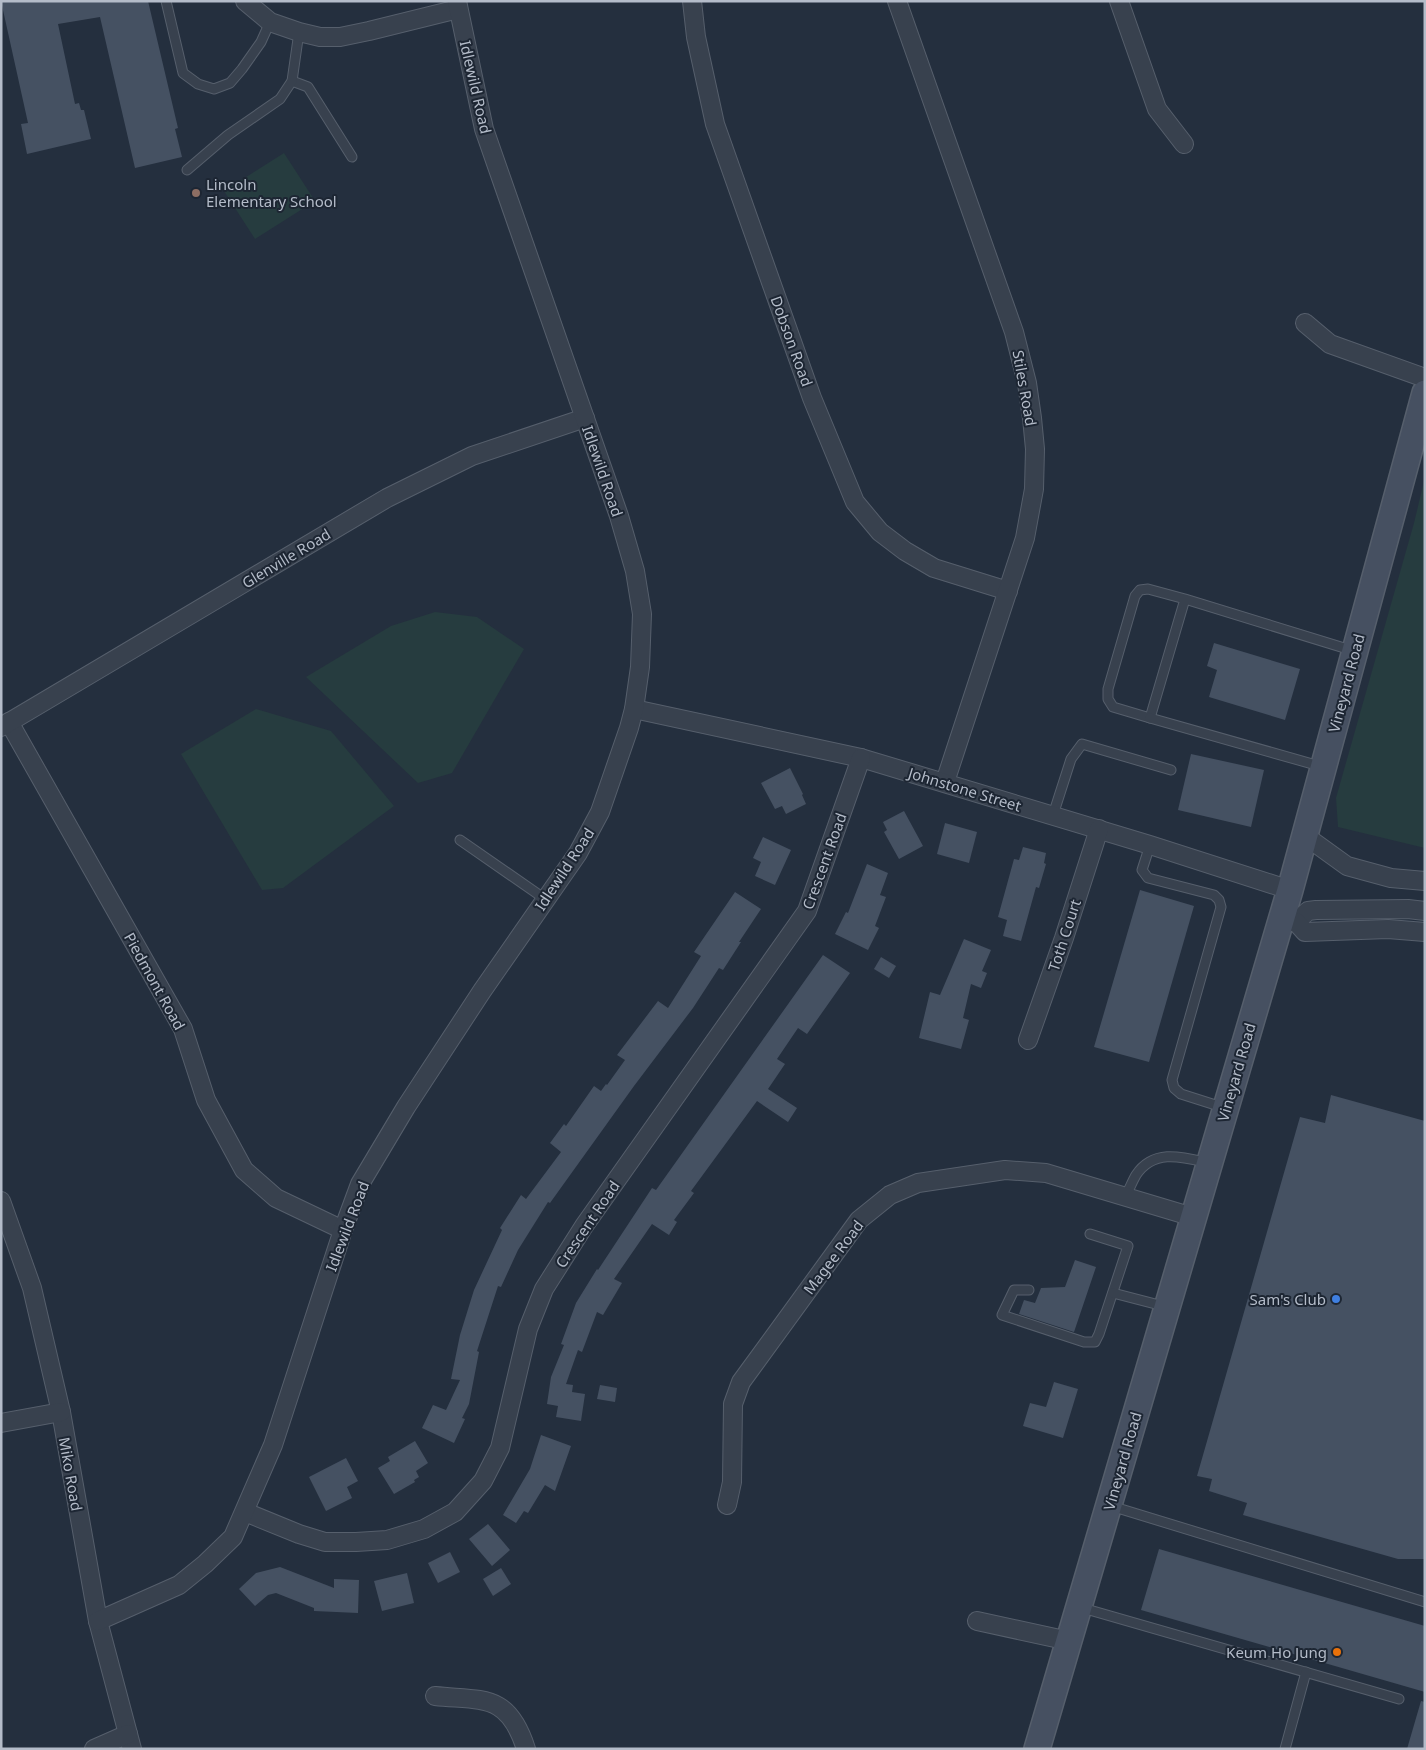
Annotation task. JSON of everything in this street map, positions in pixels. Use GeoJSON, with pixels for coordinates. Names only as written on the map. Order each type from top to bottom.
{"type":"FeatureCollection","features":[{"type":"Feature","properties":{"kind":"street"},"geometry":{"type":"LineString","coordinates":[[245,1],[270,22],[320,37],[340,37],[369,32],[457,5]]}},
{"type":"Feature","properties":{"kind":"street","name":"Dobson Road"},"geometry":{"type":"LineString","coordinates":[[692,1],[696,37],[715,124],[812,398],[855,502],[880,532],[905,552],[934,568],[1008,591]]}},
{"type":"Feature","properties":{"kind":"street","name":"Stiles Road"},"geometry":{"type":"LineString","coordinates":[[897,1],[1014,332],[1027,383],[1035,449],[1034,489],[1025,538],[945,782]]}},
{"type":"Feature","properties":{"kind":"street"},"geometry":{"type":"LineString","coordinates":[[1119,1],[1157,109],[1184,144]]}},
{"type":"Feature","properties":{"kind":"street","name":"Idlewild Road"},"geometry":{"type":"LineString","coordinates":[[98,1621],[179,1585],[205,1564],[233,1537],[273,1445],[343,1230],[360,1184],[406,1107],[545,899],[578,853],[600,812],[634,709],[640,667],[642,614],[635,571],[619,516],[484,128],[457,5]]}},
{"type":"Feature","properties":{"kind":"street"},"geometry":{"type":"LineString","coordinates":[[1305,323],[1330,344],[1425,378]]}},
{"type":"Feature","properties":{"kind":"street","name":"Vineyard Road"},"geometry":{"type":"LineString","coordinates":[[1037,1749],[1209,1163],[1289,921],[1290,890],[1304,835],[1425,393]]}},
{"type":"Feature","properties":{"kind":"street","name":"Glenville Road"},"geometry":{"type":"LineString","coordinates":[[5,724],[387,498],[472,456],[585,418]]}},
{"type":"Feature","properties":{"kind":"street","name":"Johnstone Street"},"geometry":{"type":"LineString","coordinates":[[634,709],[861,758],[1099,829],[1290,890]]}},
{"type":"Feature","properties":{"kind":"street","name":"Piedmont Road"},"geometry":{"type":"LineString","coordinates":[[5,724],[183,1029],[206,1100],[244,1170],[276,1198],[343,1230]]}},
{"type":"Feature","properties":{"kind":"street","name":"Crescent Road"},"geometry":{"type":"LineString","coordinates":[[245,1512],[299,1534],[325,1542],[387,1540],[424,1529],[455,1512],[483,1481],[500,1448],[528,1328],[544,1289],[584,1226],[807,911],[861,758]]}},
{"type":"Feature","properties":{"kind":"street","name":"Toth Court"},"geometry":{"type":"LineString","coordinates":[[1028,1040],[1064,938],[1099,829]]}},
{"type":"Feature","properties":{"kind":"street"},"geometry":{"type":"LineString","coordinates":[[1304,835],[1347,866],[1392,878],[1425,881]]}},
{"type":"Feature","properties":{"kind":"street"},"geometry":{"type":"LineString","coordinates":[[1425,911],[1408,909],[1316,910],[1308,911],[1289,921],[1305,932],[1388,929],[1425,932]]}},
{"type":"Feature","properties":{"kind":"street","name":"Magee Road"},"geometry":{"type":"LineString","coordinates":[[727,1505],[732,1482],[734,1404],[741,1382],[859,1220],[890,1195],[918,1183],[1005,1170],[1046,1173],[1194,1217]]}},
{"type":"Feature","properties":{"kind":"street","name":"Miko Road"},"geometry":{"type":"LineString","coordinates":[[1,1201],[32,1288],[61,1412],[98,1621],[130,1741]]}},
{"type":"Feature","properties":{"kind":"street"},"geometry":{"type":"LineString","coordinates":[[1,1423],[61,1412]]}},
{"type":"Feature","properties":{"kind":"street"},"geometry":{"type":"LineString","coordinates":[[977,1621],[1068,1641]]}},
{"type":"Feature","properties":{"kind":"street"},"geometry":{"type":"LineString","coordinates":[[435,1696],[490,1701],[503,1708],[523,1738],[526,1749]]}},
{"type":"Feature","properties":{"kind":"street"},"geometry":{"type":"LineString","coordinates":[[94,1749],[130,1741]]}},
{"type":"Feature","properties":{"kind":"lane"},"geometry":{"type":"LineString","coordinates":[[166,1],[183,73],[198,84],[214,89],[230,83],[242,70],[261,42],[270,22]]}},
{"type":"Feature","properties":{"kind":"lane"},"geometry":{"type":"LineString","coordinates":[[187,170],[228,135],[280,99],[292,81],[299,32]]}},
{"type":"Feature","properties":{"kind":"lane"},"geometry":{"type":"LineString","coordinates":[[292,81],[308,87],[352,157]]}},
{"type":"Feature","properties":{"kind":"lane"},"geometry":{"type":"LineString","coordinates":[[1323,767],[1113,707],[1108,699],[1108,689],[1135,596],[1140,590],[1148,589],[1185,599],[1354,651]]}},
{"type":"Feature","properties":{"kind":"lane"},"geometry":{"type":"LineString","coordinates":[[1150,718],[1185,599]]}},
{"type":"Feature","properties":{"kind":"lane"},"geometry":{"type":"LineString","coordinates":[[1053,815],[1070,758],[1082,744],[1171,770]]}},
{"type":"Feature","properties":{"kind":"lane"},"geometry":{"type":"LineString","coordinates":[[460,840],[545,899]]}},
{"type":"Feature","properties":{"kind":"lane"},"geometry":{"type":"LineString","coordinates":[[1150,845],[1142,870],[1148,878],[1214,895],[1219,900],[1221,907],[1172,1080],[1174,1088],[1180,1094],[1226,1108]]}},
{"type":"Feature","properties":{"kind":"lane"},"geometry":{"type":"LineString","coordinates":[[1125,1197],[1137,1173],[1155,1158],[1181,1156],[1209,1163]]}},
{"type":"Feature","properties":{"kind":"lane"},"geometry":{"type":"LineString","coordinates":[[1028,1290],[1014,1290],[1002,1315],[1084,1342],[1095,1342],[1128,1246],[1090,1234]]}},
{"type":"Feature","properties":{"kind":"lane"},"geometry":{"type":"LineString","coordinates":[[1113,1292],[1167,1308]]}},
{"type":"Feature","properties":{"kind":"lane"},"geometry":{"type":"LineString","coordinates":[[1109,1505],[1425,1602]]}},
{"type":"Feature","properties":{"kind":"lane"},"geometry":{"type":"LineString","coordinates":[[1078,1607],[1399,1699]]}},
{"type":"Feature","properties":{"kind":"lane"},"geometry":{"type":"LineString","coordinates":[[1285,1749],[1306,1672]]}},
{"type":"Feature","properties":{"kind":"green space"},"geometry":{"type":"Polygon","coordinates":[[[284,153],[315,201],[255,239],[224,191],[284,153]]]}},
{"type":"Feature","properties":{"kind":"green space"},"geometry":{"type":"Polygon","coordinates":[[[1425,477],[1425,848],[1338,827],[1336,798],[1414,523],[1425,477]]]}},
{"type":"Feature","properties":{"kind":"green space"},"geometry":{"type":"Polygon","coordinates":[[[435,612],[477,617],[524,649],[452,773],[418,783],[306,677],[391,626],[435,612]]]}},
{"type":"Feature","properties":{"kind":"green space"},"geometry":{"type":"Polygon","coordinates":[[[256,709],[331,731],[394,806],[283,888],[262,890],[181,754],[256,709]]]}},
{"type":"Feature","properties":{"kind":"building"},"geometry":{"type":"Polygon","coordinates":[[[1,1],[148,1],[178,128],[175,129],[182,157],[135,168],[100,17],[58,24],[75,104],[79,103],[81,110],[84,110],[91,139],[27,154],[21,124],[28,123],[1,1]]]}},
{"type":"Feature","properties":{"kind":"building"},"geometry":{"type":"Polygon","coordinates":[[[1214,643],[1300,669],[1285,720],[1209,697],[1217,670],[1207,666],[1214,643]]]}},
{"type":"Feature","properties":{"kind":"building"},"geometry":{"type":"Polygon","coordinates":[[[1191,754],[1264,770],[1251,827],[1178,810],[1191,754]]]}},
{"type":"Feature","properties":{"kind":"building"},"geometry":{"type":"Polygon","coordinates":[[[790,768],[806,804],[786,814],[782,806],[775,809],[761,783],[790,768]]]}},
{"type":"Feature","properties":{"kind":"building"},"geometry":{"type":"Polygon","coordinates":[[[904,811],[923,846],[899,859],[884,832],[887,830],[883,822],[904,811]]]}},
{"type":"Feature","properties":{"kind":"building"},"geometry":{"type":"Polygon","coordinates":[[[945,823],[977,832],[969,863],[937,854],[945,823]]]}},
{"type":"Feature","properties":{"kind":"building"},"geometry":{"type":"Polygon","coordinates":[[[763,837],[791,850],[775,885],[755,876],[761,862],[753,858],[763,837]]]}},
{"type":"Feature","properties":{"kind":"building"},"geometry":{"type":"Polygon","coordinates":[[[1023,847],[1046,853],[1044,863],[1046,864],[1039,888],[1036,887],[1021,941],[1003,936],[1007,920],[998,917],[1014,859],[1019,860],[1023,847]]]}},
{"type":"Feature","properties":{"kind":"building"},"geometry":{"type":"Polygon","coordinates":[[[867,864],[888,873],[880,895],[886,897],[875,926],[879,928],[868,950],[835,934],[846,912],[848,913],[867,864]]]}},
{"type":"Feature","properties":{"kind":"building"},"geometry":{"type":"Polygon","coordinates":[[[1140,890],[1194,906],[1149,1062],[1094,1047],[1140,890]]]}},
{"type":"Feature","properties":{"kind":"building"},"geometry":{"type":"Polygon","coordinates":[[[735,892],[761,909],[723,970],[719,968],[693,1008],[550,1203],[548,1202],[518,1250],[501,1287],[498,1286],[477,1351],[479,1352],[469,1404],[462,1418],[465,1419],[454,1443],[422,1428],[433,1405],[446,1410],[460,1380],[451,1379],[460,1335],[474,1290],[502,1230],[500,1228],[521,1195],[526,1199],[561,1152],[550,1143],[564,1124],[566,1126],[594,1086],[601,1091],[607,1085],[625,1060],[617,1055],[658,1001],[668,1008],[701,956],[694,952],[735,892]]]}},
{"type":"Feature","properties":{"kind":"building"},"geometry":{"type":"Polygon","coordinates":[[[964,939],[991,950],[982,971],[987,973],[981,988],[971,984],[963,1018],[969,1020],[961,1049],[919,1038],[930,992],[940,995],[964,939]]]}},
{"type":"Feature","properties":{"kind":"building"},"geometry":{"type":"Polygon","coordinates":[[[823,955],[850,973],[807,1034],[798,1028],[777,1059],[785,1064],[768,1089],[797,1108],[788,1122],[757,1101],[691,1191],[694,1193],[674,1220],[677,1222],[669,1235],[652,1224],[614,1279],[622,1283],[603,1315],[597,1312],[582,1352],[578,1350],[566,1384],[573,1385],[572,1392],[585,1394],[581,1421],[556,1417],[558,1406],[547,1404],[551,1377],[564,1345],[561,1344],[576,1303],[652,1188],[656,1190],[823,955]]]}},
{"type":"Feature","properties":{"kind":"building"},"geometry":{"type":"Polygon","coordinates":[[[881,957],[896,966],[889,978],[874,969],[881,957]]]}},
{"type":"Feature","properties":{"kind":"building","name":"Sam's Club"},"geometry":{"type":"Polygon","coordinates":[[[1331,1095],[1425,1121],[1425,1559],[1398,1559],[1243,1515],[1247,1503],[1209,1491],[1212,1479],[1197,1476],[1300,1117],[1325,1123],[1331,1095]]]}},
{"type":"Feature","properties":{"kind":"building"},"geometry":{"type":"Polygon","coordinates":[[[1075,1260],[1096,1267],[1074,1332],[1019,1314],[1024,1300],[1035,1303],[1041,1288],[1065,1287],[1075,1260]]]}},
{"type":"Feature","properties":{"kind":"building"},"geometry":{"type":"Polygon","coordinates":[[[1054,1382],[1078,1389],[1063,1438],[1023,1426],[1030,1403],[1046,1407],[1054,1382]]]}},
{"type":"Feature","properties":{"kind":"building"},"geometry":{"type":"Polygon","coordinates":[[[600,1385],[617,1388],[615,1402],[597,1399],[600,1385]]]}},
{"type":"Feature","properties":{"kind":"building"},"geometry":{"type":"Polygon","coordinates":[[[541,1435],[571,1446],[555,1491],[545,1485],[528,1513],[524,1511],[516,1523],[503,1515],[530,1469],[541,1435]]]}},
{"type":"Feature","properties":{"kind":"building"},"geometry":{"type":"Polygon","coordinates":[[[415,1441],[428,1463],[416,1471],[419,1477],[414,1480],[415,1482],[394,1494],[378,1468],[390,1461],[388,1457],[415,1441]]]}},
{"type":"Feature","properties":{"kind":"building"},"geometry":{"type":"Polygon","coordinates":[[[346,1458],[358,1481],[347,1487],[352,1498],[326,1511],[309,1477],[346,1458]]]}},
{"type":"Feature","properties":{"kind":"building"},"geometry":{"type":"Polygon","coordinates":[[[488,1524],[510,1550],[492,1566],[469,1539],[488,1524]]]}},
{"type":"Feature","properties":{"kind":"building"},"geometry":{"type":"Polygon","coordinates":[[[1159,1549],[1425,1626],[1425,1692],[1141,1610],[1159,1549]]]}},
{"type":"Feature","properties":{"kind":"building"},"geometry":{"type":"Polygon","coordinates":[[[450,1552],[460,1572],[438,1583],[428,1563],[450,1552]]]}},
{"type":"Feature","properties":{"kind":"building"},"geometry":{"type":"Polygon","coordinates":[[[280,1567],[334,1588],[334,1579],[359,1580],[358,1613],[314,1611],[314,1608],[276,1593],[268,1595],[255,1606],[239,1589],[256,1573],[280,1567]]]}},
{"type":"Feature","properties":{"kind":"building"},"geometry":{"type":"Polygon","coordinates":[[[501,1568],[511,1584],[493,1596],[483,1579],[501,1568]]]}},
{"type":"Feature","properties":{"kind":"building"},"geometry":{"type":"Polygon","coordinates":[[[407,1573],[414,1603],[382,1611],[374,1581],[407,1573]]]}},
{"type":"Feature","properties":{"kind":"building"},"geometry":{"type":"Polygon","coordinates":[[[1421,1701],[1425,1702],[1425,1749],[1407,1749],[1421,1701]]]}},
{"type":"Feature","properties":{"kind":"place","name":"Lincoln Elementary School"},"geometry":{"type":"Point","coordinates":[196,193]}},
{"type":"Feature","properties":{"kind":"place","name":"Sam's Club"},"geometry":{"type":"Point","coordinates":[1336,1299]}},
{"type":"Feature","properties":{"kind":"place","name":"Keum Ho Jung"},"geometry":{"type":"Point","coordinates":[1337,1652]}}]}
